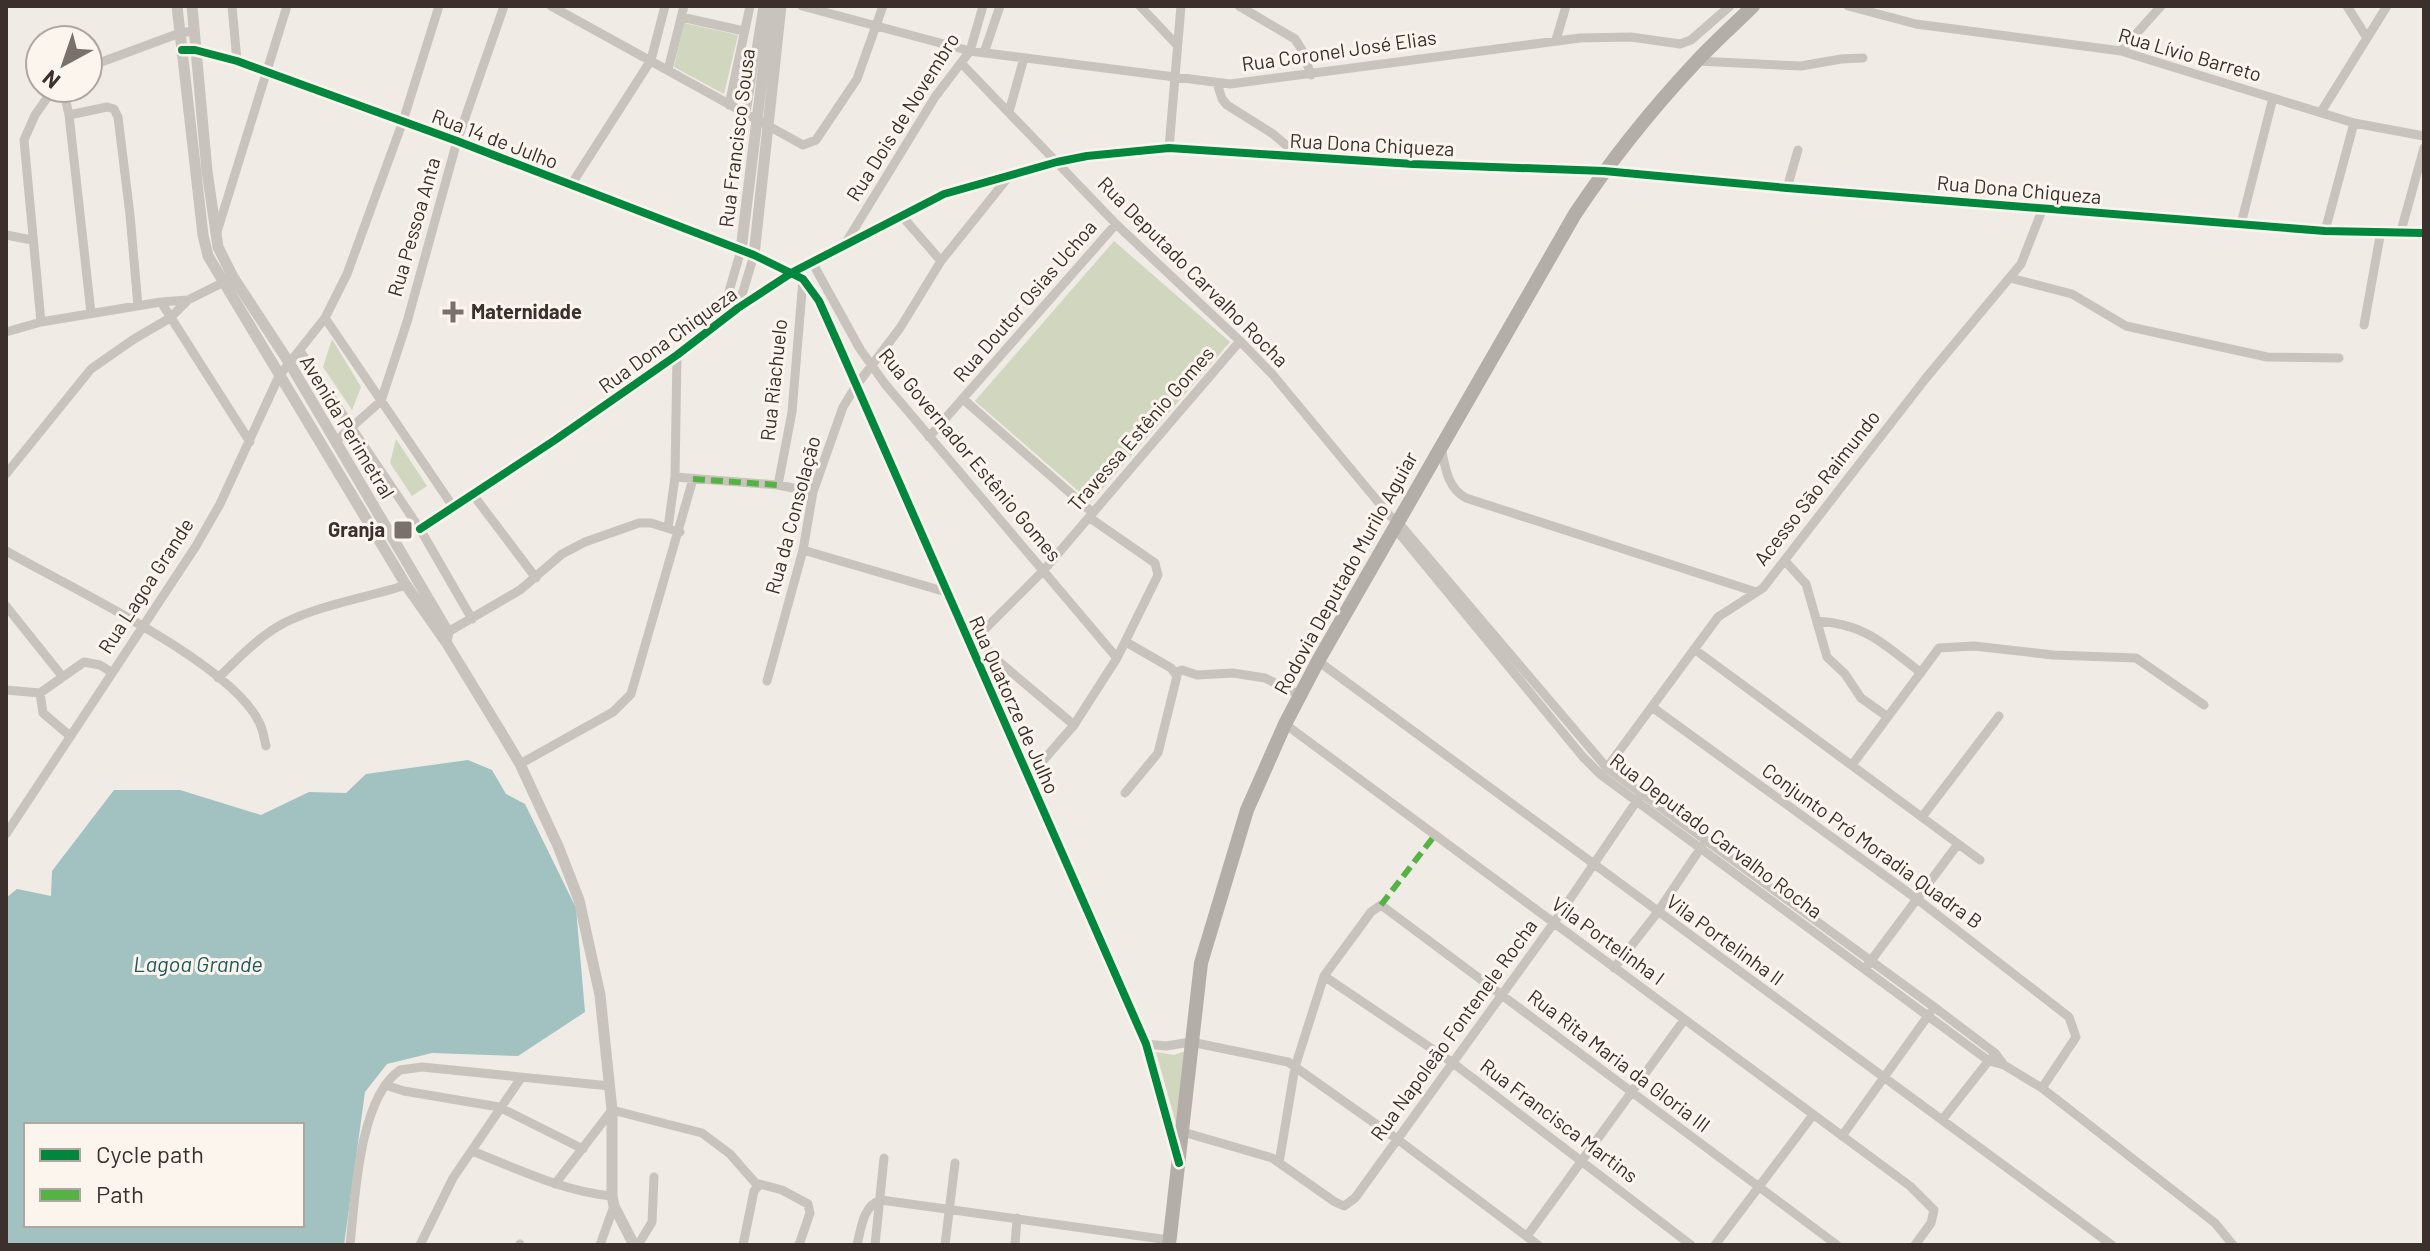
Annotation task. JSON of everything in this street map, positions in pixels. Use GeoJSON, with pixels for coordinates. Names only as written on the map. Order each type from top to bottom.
{"type":"FeatureCollection","features":[{"type":"Feature","properties":{"kind":"highway","name":"Rodovia Deputado Murilo Aguiar"},"geometry":{"type":"LineString","coordinates":[[1169,1243],[1201,963],[1247,810],[1285,724],[1393,521],[1441,445],[1575,214],[1646,118],[1697,61],[1753,6]]}},
{"type":"Feature","properties":{"kind":"street","name":"Avenida Perimetral"},"geometry":{"type":"LineString","coordinates":[[177,6],[208,256],[290,364],[336,441],[406,585],[447,637]]}},
{"type":"Feature","properties":{"kind":"street","name":"Avenida Perimetral"},"geometry":{"type":"LineString","coordinates":[[192,6],[216,235],[228,280],[279,376],[447,637]]}},
{"type":"Feature","properties":{"kind":"street"},"geometry":{"type":"LineString","coordinates":[[232,6],[237,61]]}},
{"type":"Feature","properties":{"kind":"street"},"geometry":{"type":"LineString","coordinates":[[216,235],[287,6]]}},
{"type":"Feature","properties":{"kind":"street","name":"Rua Lagoa Grande"},"geometry":{"type":"LineString","coordinates":[[6,834],[196,546],[220,504],[279,376],[325,318],[357,254],[439,6]]}},
{"type":"Feature","properties":{"kind":"street","name":"Rua Pessoa Anta"},"geometry":{"type":"LineString","coordinates":[[381,401],[407,322],[457,141],[504,6]]}},
{"type":"Feature","properties":{"kind":"street"},"geometry":{"type":"LineString","coordinates":[[551,6],[803,145],[813,144],[857,79],[883,6]]}},
{"type":"Feature","properties":{"kind":"street"},"geometry":{"type":"LineString","coordinates":[[571,185],[651,60],[665,6]]}},
{"type":"Feature","properties":{"kind":"street"},"geometry":{"type":"LineString","coordinates":[[668,70],[684,6]]}},
{"type":"Feature","properties":{"kind":"street"},"geometry":{"type":"LineString","coordinates":[[729,105],[750,6]]}},
{"type":"Feature","properties":{"kind":"street","name":"Rua Francisco Sousa"},"geometry":{"type":"LineString","coordinates":[[746,113],[763,6]]}},
{"type":"Feature","properties":{"kind":"street","name":"Rua Francisco Sousa"},"geometry":{"type":"LineString","coordinates":[[771,6],[774,28]]}},
{"type":"Feature","properties":{"kind":"street","name":"Rua Francisco Sousa"},"geometry":{"type":"LineString","coordinates":[[738,308],[754,255],[756,183],[774,28],[781,6]]}},
{"type":"Feature","properties":{"kind":"street","name":"Rua Coronel José Elias"},"geometry":{"type":"LineString","coordinates":[[802,6],[970,51],[1217,83],[1247,83],[1311,75],[1556,40],[1631,37],[1680,44],[1691,40],[1730,6]]}},
{"type":"Feature","properties":{"kind":"street","name":"Rua Dois de Novembro"},"geometry":{"type":"LineString","coordinates":[[845,244],[935,97],[970,51],[983,6]]}},
{"type":"Feature","properties":{"kind":"street"},"geometry":{"type":"LineString","coordinates":[[984,53],[1000,6]]}},
{"type":"Feature","properties":{"kind":"street"},"geometry":{"type":"LineString","coordinates":[[1140,6],[1176,44]]}},
{"type":"Feature","properties":{"kind":"street"},"geometry":{"type":"LineString","coordinates":[[1169,148],[1181,6]]}},
{"type":"Feature","properties":{"kind":"street"},"geometry":{"type":"LineString","coordinates":[[1239,6],[1295,39],[1311,75]]}},
{"type":"Feature","properties":{"kind":"street"},"geometry":{"type":"LineString","coordinates":[[1556,40],[1566,6]]}},
{"type":"Feature","properties":{"kind":"street","name":"Rua Lívio Barreto"},"geometry":{"type":"LineString","coordinates":[[1848,6],[1916,24],[2121,51],[2354,123],[2424,136]]}},
{"type":"Feature","properties":{"kind":"street"},"geometry":{"type":"LineString","coordinates":[[2121,51],[2161,6]]}},
{"type":"Feature","properties":{"kind":"street"},"geometry":{"type":"LineString","coordinates":[[2347,6],[2367,38]]}},
{"type":"Feature","properties":{"kind":"street"},"geometry":{"type":"LineString","coordinates":[[2321,112],[2387,6]]}},
{"type":"Feature","properties":{"kind":"street"},"geometry":{"type":"LineString","coordinates":[[681,17],[744,31]]}},
{"type":"Feature","properties":{"kind":"street"},"geometry":{"type":"LineString","coordinates":[[104,61],[180,33],[194,31]]}},
{"type":"Feature","properties":{"kind":"street","name":"Rua 14 de Julho"},"geometry":{"type":"LineString","coordinates":[[182,50],[195,50],[237,61],[403,121],[754,255],[798,276]]}},
{"type":"Feature","properties":{"kind":"street"},"geometry":{"type":"LineString","coordinates":[[1009,112],[1024,58]]}},
{"type":"Feature","properties":{"kind":"street"},"geometry":{"type":"LineString","coordinates":[[1697,61],[1801,66],[1863,58]]}},
{"type":"Feature","properties":{"kind":"street","name":"Rua Deputado Carvalho Rocha"},"geometry":{"type":"LineString","coordinates":[[962,64],[1116,224],[1273,375],[1604,771],[1992,1057],[2042,1088],[2215,1223],[2233,1245]]}},
{"type":"Feature","properties":{"kind":"street"},"geometry":{"type":"LineString","coordinates":[[1217,83],[1227,105],[1273,134],[1299,157]]}},
{"type":"Feature","properties":{"kind":"street"},"geometry":{"type":"LineString","coordinates":[[2241,224],[2273,98]]}},
{"type":"Feature","properties":{"kind":"street"},"geometry":{"type":"LineString","coordinates":[[41,322],[24,140],[43,104]]}},
{"type":"Feature","properties":{"kind":"street"},"geometry":{"type":"LineString","coordinates":[[67,104],[91,313]]}},
{"type":"Feature","properties":{"kind":"street"},"geometry":{"type":"LineString","coordinates":[[69,115],[107,107],[114,109],[118,117],[138,306]]}},
{"type":"Feature","properties":{"kind":"street"},"geometry":{"type":"LineString","coordinates":[[2325,231],[2354,123]]}},
{"type":"Feature","properties":{"kind":"street","name":"Rua Dona Chiqueza"},"geometry":{"type":"LineString","coordinates":[[420,529],[474,496],[677,355],[738,308],[798,276],[812,262],[944,194],[1057,162],[1169,148],[1604,171],[2325,231],[2424,233]]}},
{"type":"Feature","properties":{"kind":"street"},"geometry":{"type":"LineString","coordinates":[[2401,231],[2424,148]]}},
{"type":"Feature","properties":{"kind":"street"},"geometry":{"type":"LineString","coordinates":[[1787,188],[1798,150]]}},
{"type":"Feature","properties":{"kind":"street","name":"Rua da Consolação"},"geometry":{"type":"LineString","coordinates":[[767,681],[803,550],[813,492],[843,407],[900,328],[941,261],[1010,175]]}},
{"type":"Feature","properties":{"kind":"street","name":"Rua Francisco Sousa"},"geometry":{"type":"LineString","coordinates":[[721,320],[756,183]]}},
{"type":"Feature","properties":{"kind":"street","name":"Acesso São Raimundo"},"geometry":{"type":"LineString","coordinates":[[1604,771],[1718,617],[1756,592],[1785,561],[1841,483],[2021,264],[2043,208]]}},
{"type":"Feature","properties":{"kind":"street"},"geometry":{"type":"LineString","coordinates":[[901,215],[941,261]]}},
{"type":"Feature","properties":{"kind":"street","name":"Rua Doutor Osias Uchoa"},"geometry":{"type":"LineString","coordinates":[[929,437],[1116,224]]}},
{"type":"Feature","properties":{"kind":"street"},"geometry":{"type":"LineString","coordinates":[[2364,325],[2381,231]]}},
{"type":"Feature","properties":{"kind":"street"},"geometry":{"type":"LineString","coordinates":[[6,235],[32,240]]}},
{"type":"Feature","properties":{"kind":"street","name":"Rua Governador Estênio Gomes"},"geometry":{"type":"LineString","coordinates":[[812,262],[871,365],[1117,658]]}},
{"type":"Feature","properties":{"kind":"street","name":"Rua Quatorze de Julho"},"geometry":{"type":"LineString","coordinates":[[798,276],[819,301],[946,592],[974,640],[1028,778],[1146,1044],[1179,1163]]}},
{"type":"Feature","properties":{"kind":"street","name":"Rua Riachuelo"},"geometry":{"type":"LineString","coordinates":[[778,485],[792,412],[798,276]]}},
{"type":"Feature","properties":{"kind":"street"},"geometry":{"type":"LineString","coordinates":[[2010,278],[2072,294],[2126,326],[2267,357],[2339,358]]}},
{"type":"Feature","properties":{"kind":"street"},"geometry":{"type":"LineString","coordinates":[[6,474],[91,369],[170,318],[188,300],[228,280]]}},
{"type":"Feature","properties":{"kind":"street"},"geometry":{"type":"LineString","coordinates":[[6,332],[91,313],[188,300]]}},
{"type":"Feature","properties":{"kind":"street"},"geometry":{"type":"LineString","coordinates":[[161,302],[250,442]]}},
{"type":"Feature","properties":{"kind":"street"},"geometry":{"type":"LineString","coordinates":[[325,318],[454,508]]}},
{"type":"Feature","properties":{"kind":"street","name":"Travessa Estênio Gomes"},"geometry":{"type":"LineString","coordinates":[[974,640],[1043,571],[1240,341]]}},
{"type":"Feature","properties":{"kind":"street"},"geometry":{"type":"LineString","coordinates":[[300,351],[420,529],[472,619]]}},
{"type":"Feature","properties":{"kind":"street"},"geometry":{"type":"LineString","coordinates":[[668,528],[675,477],[677,355]]}},
{"type":"Feature","properties":{"kind":"street"},"geometry":{"type":"LineString","coordinates":[[963,399],[1091,516],[1158,567],[1156,582],[1117,658],[1074,725],[1028,778]]}},
{"type":"Feature","properties":{"kind":"street"},"geometry":{"type":"LineString","coordinates":[[336,441],[381,401]]}},
{"type":"Feature","properties":{"kind":"street"},"geometry":{"type":"LineString","coordinates":[[1441,445],[1450,483],[1466,498],[1756,592]]}},
{"type":"Feature","properties":{"kind":"street"},"geometry":{"type":"LineString","coordinates":[[675,477],[778,485],[813,492]]}},
{"type":"Feature","properties":{"kind":"street"},"geometry":{"type":"LineString","coordinates":[[520,764],[613,712],[631,694],[693,479]]}},
{"type":"Feature","properties":{"kind":"street"},"geometry":{"type":"LineString","coordinates":[[474,496],[536,578]]}},
{"type":"Feature","properties":{"kind":"street"},"geometry":{"type":"LineString","coordinates":[[600,1245],[613,1201],[612,1110],[600,995],[579,900],[520,764],[447,637],[536,578],[562,554],[585,542],[639,523],[651,523],[680,532]]}},
{"type":"Feature","properties":{"kind":"street"},"geometry":{"type":"LineString","coordinates":[[803,550],[946,592]]}},
{"type":"Feature","properties":{"kind":"street"},"geometry":{"type":"LineString","coordinates":[[6,551],[202,664],[242,700],[259,722],[266,746]]}},
{"type":"Feature","properties":{"kind":"street"},"geometry":{"type":"LineString","coordinates":[[1785,561],[1806,584],[1827,657],[1845,674],[1861,698],[1888,717]]}},
{"type":"Feature","properties":{"kind":"street"},"geometry":{"type":"LineString","coordinates":[[218,678],[266,634],[302,614],[406,585]]}},
{"type":"Feature","properties":{"kind":"street"},"geometry":{"type":"LineString","coordinates":[[6,606],[62,676]]}},
{"type":"Feature","properties":{"kind":"street"},"geometry":{"type":"LineString","coordinates":[[1817,621],[1837,622],[1868,632],[1921,673]]}},
{"type":"Feature","properties":{"kind":"street"},"geometry":{"type":"LineString","coordinates":[[974,640],[1074,725]]}},
{"type":"Feature","properties":{"kind":"street"},"geometry":{"type":"LineString","coordinates":[[1126,642],[1176,672],[1182,670],[1197,675],[1233,673],[1265,678],[1300,695]]}},
{"type":"Feature","properties":{"kind":"street"},"geometry":{"type":"LineString","coordinates":[[1852,765],[1939,648],[1974,646],[2053,655],[2136,658],[2204,705]]}},
{"type":"Feature","properties":{"kind":"street"},"geometry":{"type":"LineString","coordinates":[[1694,649],[1980,860]]}},
{"type":"Feature","properties":{"kind":"street","name":"Vila Portelinha II"},"geometry":{"type":"LineString","coordinates":[[1318,661],[2112,1245]]}},
{"type":"Feature","properties":{"kind":"street"},"geometry":{"type":"LineString","coordinates":[[6,690],[40,693],[84,662],[100,665],[111,672]]}},
{"type":"Feature","properties":{"kind":"street"},"geometry":{"type":"LineString","coordinates":[[1125,793],[1158,753],[1176,685],[1176,672]]}},
{"type":"Feature","properties":{"kind":"street"},"geometry":{"type":"LineString","coordinates":[[40,693],[43,713],[70,736]]}},
{"type":"Feature","properties":{"kind":"street","name":"Conjunto Pró Moradia Quadra B"},"geometry":{"type":"LineString","coordinates":[[1652,707],[1917,899],[2069,1017],[2076,1037],[2042,1088]]}},
{"type":"Feature","properties":{"kind":"street"},"geometry":{"type":"LineString","coordinates":[[1922,817],[1999,716]]}},
{"type":"Feature","properties":{"kind":"street","name":"Vila Portelinha I"},"geometry":{"type":"LineString","coordinates":[[1285,724],[1910,1186],[1934,1210],[1931,1223],[1915,1245]]}},
{"type":"Feature","properties":{"kind":"street","name":"Rua Napoleão Fontenele Rocha"},"geometry":{"type":"LineString","coordinates":[[1279,1163],[1335,1202],[1344,1206],[1355,1198],[1553,924],[1639,797]]}},
{"type":"Feature","properties":{"kind":"street"},"geometry":{"type":"LineString","coordinates":[[1614,968],[1657,913],[1704,844]]}},
{"type":"Feature","properties":{"kind":"street"},"geometry":{"type":"LineString","coordinates":[[1867,965],[1958,844]]}},
{"type":"Feature","properties":{"kind":"street","name":"Rua Rita Maria da Gloria III"},"geometry":{"type":"LineString","coordinates":[[1324,976],[1371,912],[1381,905],[1837,1245]]}},
{"type":"Feature","properties":{"kind":"street"},"geometry":{"type":"LineString","coordinates":[[1183,1132],[1247,1150],[1279,1163],[1295,1067],[1324,976]]}},
{"type":"Feature","properties":{"kind":"street","name":"Rua Francisca Martins"},"geometry":{"type":"LineString","coordinates":[[1324,976],[1453,1063],[1691,1245]]}},
{"type":"Feature","properties":{"kind":"street"},"geometry":{"type":"LineString","coordinates":[[1842,1136],[1931,1011]]}},
{"type":"Feature","properties":{"kind":"street"},"geometry":{"type":"LineString","coordinates":[[1527,1236],[1684,1020]]}},
{"type":"Feature","properties":{"kind":"street"},"geometry":{"type":"LineString","coordinates":[[1146,1044],[1166,1046],[1191,1042],[1288,1062],[1538,1245]]}},
{"type":"Feature","properties":{"kind":"street"},"geometry":{"type":"LineString","coordinates":[[1942,1120],[1992,1057]]}},
{"type":"Feature","properties":{"kind":"street"},"geometry":{"type":"LineString","coordinates":[[350,1245],[373,1103],[395,1073],[412,1066],[610,1086]]}},
{"type":"Feature","properties":{"kind":"street"},"geometry":{"type":"LineString","coordinates":[[420,1245],[445,1192],[521,1078]]}},
{"type":"Feature","properties":{"kind":"street"},"geometry":{"type":"LineString","coordinates":[[385,1085],[499,1107],[583,1149]]}},
{"type":"Feature","properties":{"kind":"street"},"geometry":{"type":"LineString","coordinates":[[555,1184],[612,1110]]}},
{"type":"Feature","properties":{"kind":"street"},"geometry":{"type":"LineString","coordinates":[[612,1110],[702,1133],[730,1154],[756,1188]]}},
{"type":"Feature","properties":{"kind":"street"},"geometry":{"type":"LineString","coordinates":[[1715,1245],[1813,1115]]}},
{"type":"Feature","properties":{"kind":"street"},"geometry":{"type":"LineString","coordinates":[[472,1151],[555,1184],[613,1201],[636,1245],[652,1222],[654,1177]]}},
{"type":"Feature","properties":{"kind":"street"},"geometry":{"type":"LineString","coordinates":[[875,1245],[884,1158]]}},
{"type":"Feature","properties":{"kind":"street"},"geometry":{"type":"LineString","coordinates":[[945,1245],[955,1163]]}},
{"type":"Feature","properties":{"kind":"street"},"geometry":{"type":"LineString","coordinates":[[756,1188],[764,1185],[782,1190],[808,1204],[810,1213],[799,1245]]}},
{"type":"Feature","properties":{"kind":"street"},"geometry":{"type":"LineString","coordinates":[[743,1245],[756,1188]]}},
{"type":"Feature","properties":{"kind":"street"},"geometry":{"type":"LineString","coordinates":[[878,1201],[949,1208],[1169,1243]]}},
{"type":"Feature","properties":{"kind":"street"},"geometry":{"type":"LineString","coordinates":[[857,1245],[865,1215],[878,1201]]}},
{"type":"Feature","properties":{"kind":"street"},"geometry":{"type":"LineString","coordinates":[[1015,1245],[1017,1218]]}},
{"type":"Feature","properties":{"kind":"green space"},"geometry":{"type":"Polygon","coordinates":[[[684,23],[738,35],[724,94],[674,67],[684,23]]]}},
{"type":"Feature","properties":{"kind":"green space"},"geometry":{"type":"Polygon","coordinates":[[[1114,241],[1230,342],[1091,502],[975,401],[1114,241]]]}},
{"type":"Feature","properties":{"kind":"green space"},"geometry":{"type":"Polygon","coordinates":[[[332,339],[361,387],[352,410],[323,367],[332,339]]]}},
{"type":"Feature","properties":{"kind":"green space"},"geometry":{"type":"Polygon","coordinates":[[[396,439],[427,486],[412,496],[390,463],[396,439]]]}},
{"type":"Feature","properties":{"kind":"green space"},"geometry":{"type":"Polygon","coordinates":[[[1188,1050],[1177,1127],[1156,1052],[1174,1055],[1188,1050]]]}},
{"type":"Feature","properties":{"kind":"water","name":"Lagoa Grande"},"geometry":{"type":"Polygon","coordinates":[[[468,760],[492,770],[506,794],[525,804],[576,908],[585,1012],[518,1056],[432,1053],[387,1064],[365,1092],[344,1245],[6,1245],[6,898],[17,889],[51,896],[52,871],[114,790],[180,790],[261,815],[309,792],[346,793],[366,774],[468,760]]]}},
{"type":"Feature","properties":{"kind":"marked path"},"geometry":{"type":"LineString","coordinates":[[693,479],[778,485]]}},
{"type":"Feature","properties":{"kind":"marked path"},"geometry":{"type":"LineString","coordinates":[[1381,905],[1435,835]]}},
{"type":"Feature","properties":{"kind":"cycle path"},"geometry":{"type":"LineString","coordinates":[[182,50],[195,50],[237,61],[457,141],[754,255],[803,279],[819,301],[1146,1044],[1179,1163]]}},
{"type":"Feature","properties":{"kind":"cycle path"},"geometry":{"type":"LineString","coordinates":[[420,529],[555,440],[793,272],[944,194],[1087,156],[1169,148],[1413,164],[1604,171],[2325,231],[2424,233]]}},
{"type":"Feature","properties":{"kind":"place","name":"Maternidade"},"geometry":{"type":"Point","coordinates":[453,312]}},
{"type":"Feature","properties":{"kind":"place","name":"Granja"},"geometry":{"type":"Point","coordinates":[403,530]}}]}
